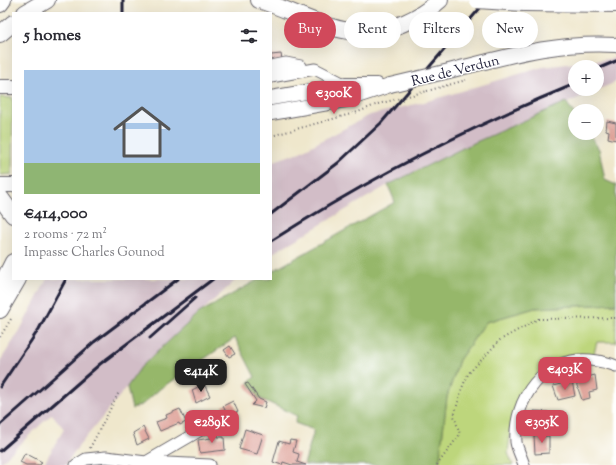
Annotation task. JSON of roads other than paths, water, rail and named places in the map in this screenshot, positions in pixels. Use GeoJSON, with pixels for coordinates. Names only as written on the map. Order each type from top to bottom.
{"type":"FeatureCollection","features":[{"type":"Feature","properties":{"kind":"highway"},"geometry":{"type":"LineString","coordinates":[[0,4],[3,0]]}},
{"type":"Feature","properties":{"kind":"highway"},"geometry":{"type":"LineString","coordinates":[[27,12],[47,0]]}},
{"type":"Feature","properties":{"kind":"highway"},"geometry":{"type":"LineString","coordinates":[[259,0],[327,26],[360,33],[397,27],[431,9],[440,0]]}},
{"type":"Feature","properties":{"kind":"highway"},"geometry":{"type":"LineString","coordinates":[[477,0],[524,3],[616,4]]}},
{"type":"Feature","properties":{"kind":"highway"},"geometry":{"type":"LineString","coordinates":[[0,34],[12,23]]}},
{"type":"Feature","properties":{"kind":"highway"},"geometry":{"type":"LineString","coordinates":[[0,197],[12,214]]}},
{"type":"Feature","properties":{"kind":"highway"},"geometry":{"type":"LineString","coordinates":[[0,288],[12,264]]}},
{"type":"Feature","properties":{"kind":"highway"},"geometry":{"type":"LineString","coordinates":[[0,310],[17,280]]}},
{"type":"Feature","properties":{"kind":"main road","name":"Rue de Verdun"},"geometry":{"type":"LineString","coordinates":[[272,113],[345,100],[390,86],[539,50],[572,44],[616,45]]}},
{"type":"Feature","properties":{"kind":"main road","name":"Rue de Verdun"},"geometry":{"type":"LineString","coordinates":[[272,98],[346,85],[390,86]]}},
{"type":"Feature","properties":{"kind":"main road"},"geometry":{"type":"LineString","coordinates":[[0,87],[12,88]]}},
{"type":"Feature","properties":{"kind":"main road"},"geometry":{"type":"LineString","coordinates":[[0,186],[12,185]]}},
{"type":"Feature","properties":{"kind":"street"},"geometry":{"type":"LineString","coordinates":[[272,66],[286,63],[315,69],[346,85]]}},
{"type":"Feature","properties":{"kind":"street"},"geometry":{"type":"LineString","coordinates":[[272,72],[301,66]]}},
{"type":"Feature","properties":{"kind":"street"},"geometry":{"type":"LineString","coordinates":[[272,77],[315,69]]}},
{"type":"Feature","properties":{"kind":"street"},"geometry":{"type":"LineString","coordinates":[[524,465],[516,443],[518,415],[526,394],[540,376],[557,365],[580,359],[608,362],[616,366]]}},
{"type":"Feature","properties":{"kind":"street"},"geometry":{"type":"LineString","coordinates":[[146,462],[211,424]]}},
{"type":"Feature","properties":{"kind":"street"},"geometry":{"type":"LineString","coordinates":[[76,465],[86,459],[106,457],[146,462],[210,465]]}},
{"type":"Feature","properties":{"kind":"railway"},"geometry":{"type":"LineString","coordinates":[[123,0],[123,12]]}},
{"type":"Feature","properties":{"kind":"railway"},"geometry":{"type":"LineString","coordinates":[[272,213],[338,163],[381,123],[487,0]]}},
{"type":"Feature","properties":{"kind":"railway"},"geometry":{"type":"LineString","coordinates":[[604,66],[616,61]]}},
{"type":"Feature","properties":{"kind":"railway"},"geometry":{"type":"LineString","coordinates":[[272,240],[345,196],[420,155],[496,118],[568,87]]}},
{"type":"Feature","properties":{"kind":"railway"},"geometry":{"type":"LineString","coordinates":[[0,387],[39,329],[65,280]]}},
{"type":"Feature","properties":{"kind":"railway"},"geometry":{"type":"LineString","coordinates":[[0,425],[94,342],[177,280]]}},
{"type":"Feature","properties":{"kind":"railway"},"geometry":{"type":"LineString","coordinates":[[0,451],[100,364],[212,280]]}},
{"type":"Feature","properties":{"kind":"railway"},"geometry":{"type":"LineString","coordinates":[[150,338],[195,298]]}}]}
